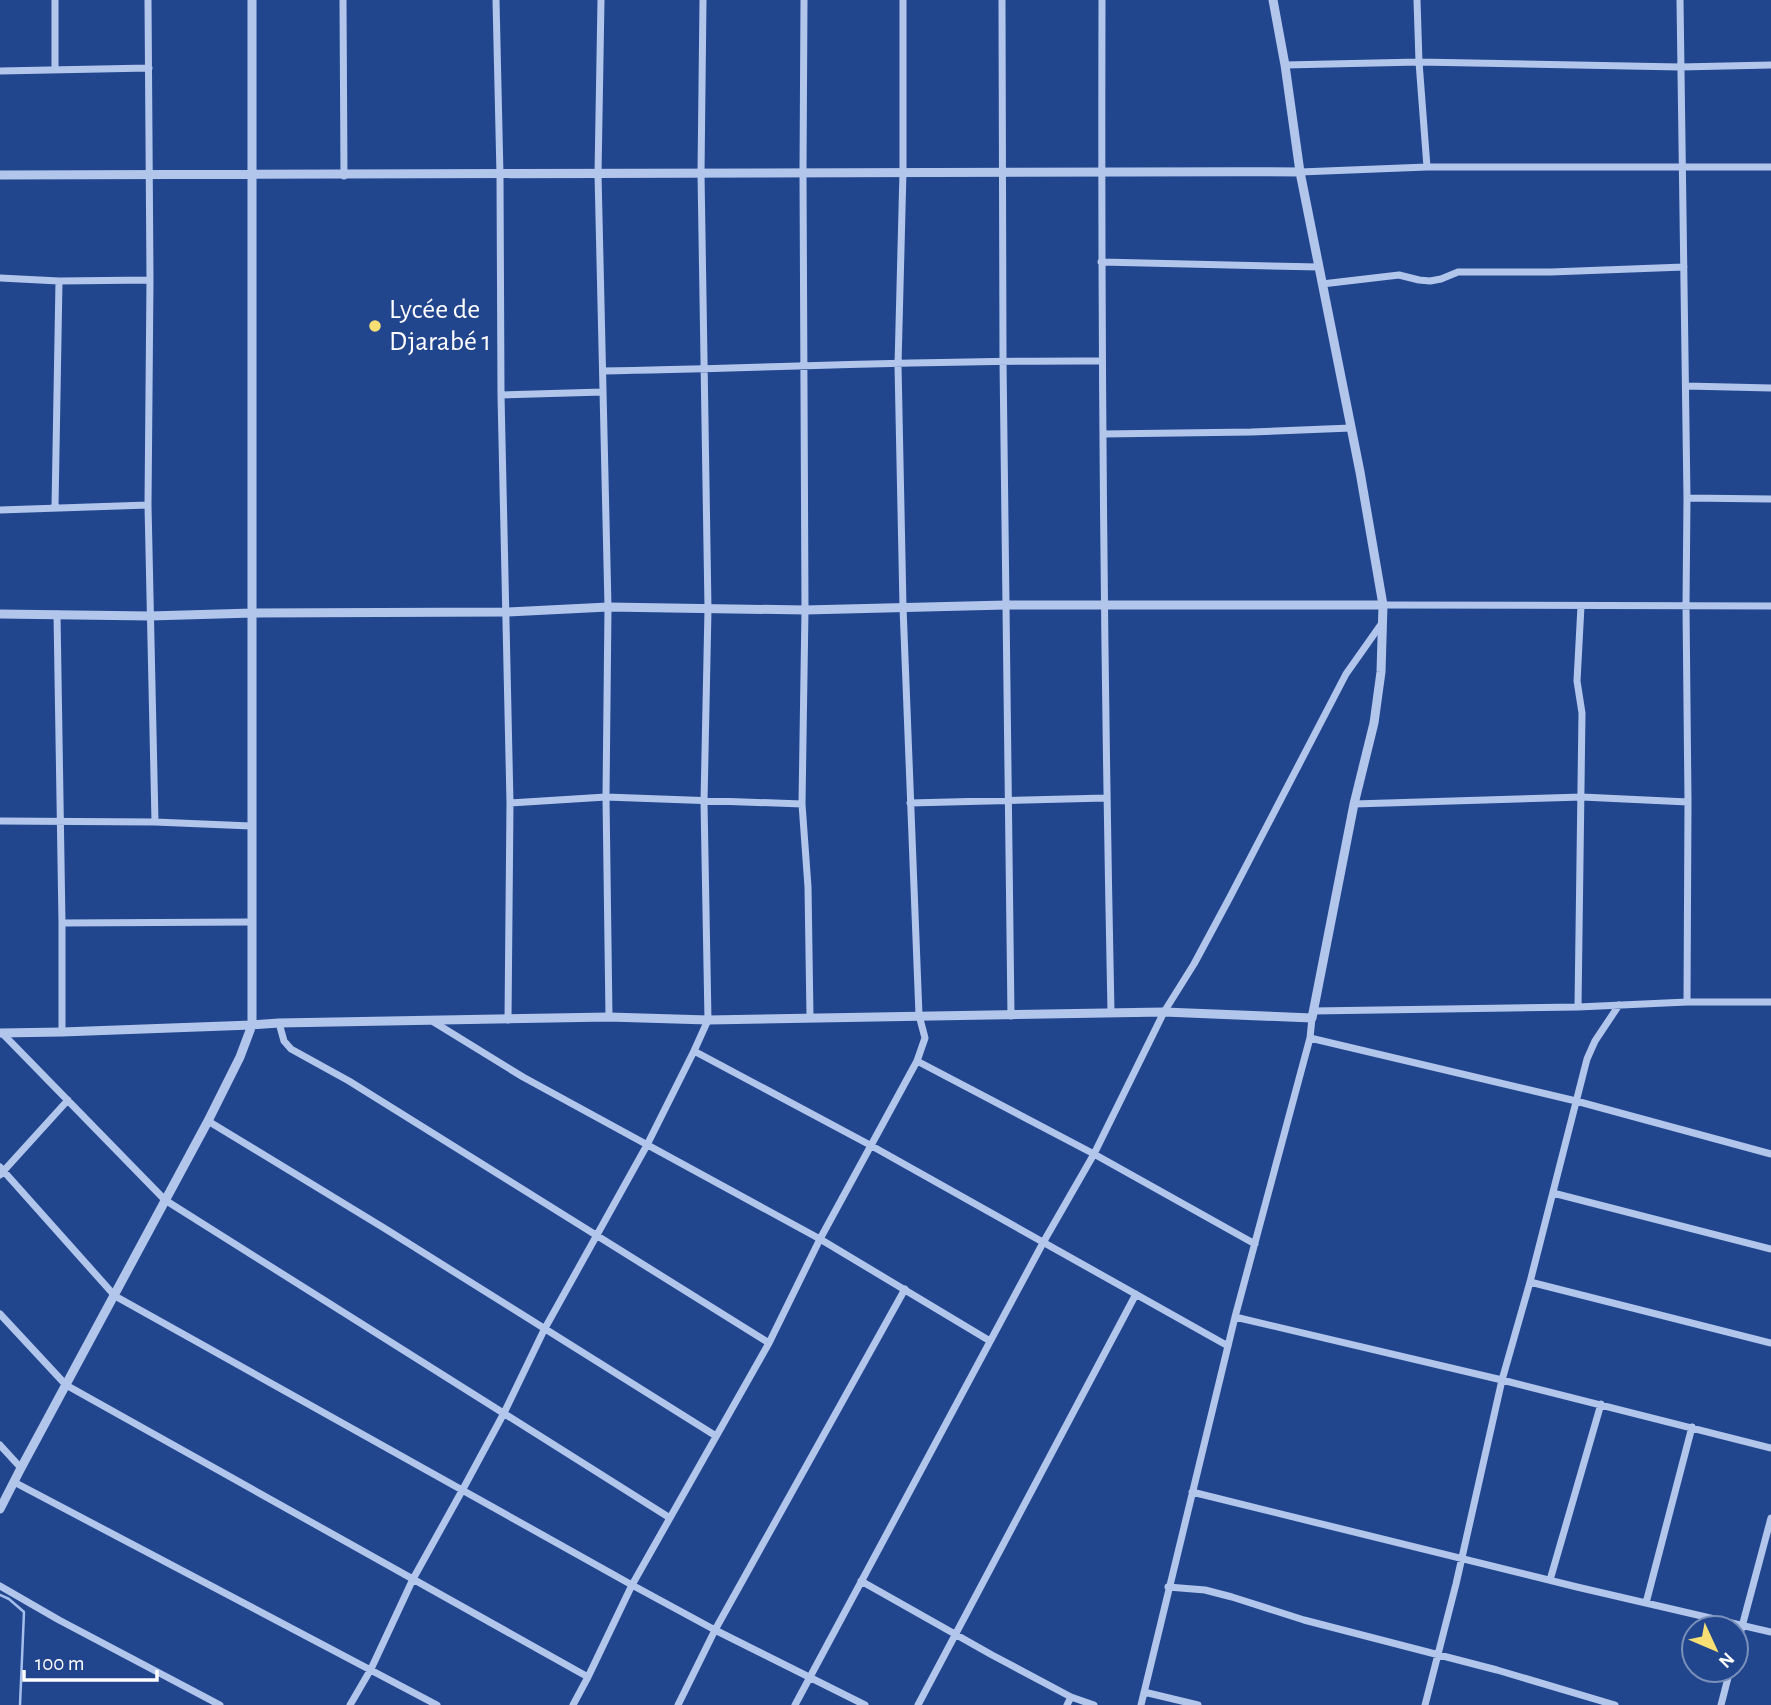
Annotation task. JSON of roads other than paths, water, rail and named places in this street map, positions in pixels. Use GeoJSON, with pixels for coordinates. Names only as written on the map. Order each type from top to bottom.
{"type":"FeatureCollection","features":[{"type":"Feature","properties":{"kind":"street"},"geometry":{"type":"LineString","coordinates":[[55,0],[55,69]]}},
{"type":"Feature","properties":{"kind":"street"},"geometry":{"type":"LineString","coordinates":[[148,0],[148,505],[155,822]]}},
{"type":"Feature","properties":{"kind":"street"},"geometry":{"type":"LineString","coordinates":[[0,1509],[208,1121],[240,1057],[252,1026],[252,0]]}},
{"type":"Feature","properties":{"kind":"street"},"geometry":{"type":"LineString","coordinates":[[343,0],[344,176]]}},
{"type":"Feature","properties":{"kind":"street"},"geometry":{"type":"LineString","coordinates":[[496,0],[507,612],[508,1020]]}},
{"type":"Feature","properties":{"kind":"street"},"geometry":{"type":"LineString","coordinates":[[601,0],[598,174],[608,607],[606,797],[609,1017]]}},
{"type":"Feature","properties":{"kind":"street"},"geometry":{"type":"LineString","coordinates":[[350,1705],[371,1669],[413,1579],[503,1413],[544,1329],[647,1145],[708,1020],[704,802],[708,609],[701,173],[703,0]]}},
{"type":"Feature","properties":{"kind":"street"},"geometry":{"type":"LineString","coordinates":[[804,0],[805,610],[802,804],[810,1017]]}},
{"type":"Feature","properties":{"kind":"street"},"geometry":{"type":"LineString","coordinates":[[573,1705],[632,1585],[769,1343],[820,1239],[917,1062],[925,1038],[919,1015],[903,607],[898,365],[903,171],[903,0]]}},
{"type":"Feature","properties":{"kind":"street"},"geometry":{"type":"LineString","coordinates":[[1002,0],[1003,360],[1011,1016]]}},
{"type":"Feature","properties":{"kind":"street"},"geometry":{"type":"LineString","coordinates":[[1102,0],[1104,605],[1111,1013]]}},
{"type":"Feature","properties":{"kind":"street"},"geometry":{"type":"LineString","coordinates":[[1141,1705],[1235,1317],[1310,1038],[1312,1014],[1354,804],[1374,723],[1381,671],[1383,606],[1352,428],[1300,172],[1273,0]]}},
{"type":"Feature","properties":{"kind":"street"},"geometry":{"type":"LineString","coordinates":[[1417,0],[1427,167]]}},
{"type":"Feature","properties":{"kind":"street"},"geometry":{"type":"LineString","coordinates":[[1680,0],[1687,498],[1686,1002]]}},
{"type":"Feature","properties":{"kind":"street"},"geometry":{"type":"LineString","coordinates":[[1285,65],[1419,62],[1680,67],[1771,65]]}},
{"type":"Feature","properties":{"kind":"street"},"geometry":{"type":"LineString","coordinates":[[0,71],[149,68]]}},
{"type":"Feature","properties":{"kind":"street"},"geometry":{"type":"LineString","coordinates":[[0,175],[344,176],[1101,170],[1300,172],[1427,167],[1771,167]]}},
{"type":"Feature","properties":{"kind":"street"},"geometry":{"type":"LineString","coordinates":[[1101,262],[1319,267]]}},
{"type":"Feature","properties":{"kind":"street"},"geometry":{"type":"LineString","coordinates":[[1322,284],[1399,275],[1430,281],[1458,272],[1684,267]]}},
{"type":"Feature","properties":{"kind":"street"},"geometry":{"type":"LineString","coordinates":[[0,278],[59,281],[150,280]]}},
{"type":"Feature","properties":{"kind":"street"},"geometry":{"type":"LineString","coordinates":[[55,507],[59,281]]}},
{"type":"Feature","properties":{"kind":"street"},"geometry":{"type":"LineString","coordinates":[[603,371],[898,365],[1003,360],[1102,361]]}},
{"type":"Feature","properties":{"kind":"street"},"geometry":{"type":"LineString","coordinates":[[1686,386],[1771,388]]}},
{"type":"Feature","properties":{"kind":"street"},"geometry":{"type":"LineString","coordinates":[[501,395],[603,392]]}},
{"type":"Feature","properties":{"kind":"street"},"geometry":{"type":"LineString","coordinates":[[1103,434],[1352,428]]}},
{"type":"Feature","properties":{"kind":"street"},"geometry":{"type":"LineString","coordinates":[[1687,498],[1771,499]]}},
{"type":"Feature","properties":{"kind":"street"},"geometry":{"type":"LineString","coordinates":[[0,510],[148,505]]}},
{"type":"Feature","properties":{"kind":"street"},"geometry":{"type":"LineString","coordinates":[[0,614],[150,616],[507,612],[608,607],[805,610],[1006,605],[1771,606]]}},
{"type":"Feature","properties":{"kind":"street"},"geometry":{"type":"LineString","coordinates":[[1578,1007],[1582,713],[1577,681],[1581,606]]}},
{"type":"Feature","properties":{"kind":"street"},"geometry":{"type":"LineString","coordinates":[[57,614],[62,1032]]}},
{"type":"Feature","properties":{"kind":"street"},"geometry":{"type":"LineString","coordinates":[[796,1705],[1044,1241],[1094,1154],[1164,1012],[1194,964],[1247,867],[1346,674],[1382,623]]}},
{"type":"Feature","properties":{"kind":"street"},"geometry":{"type":"LineString","coordinates":[[509,803],[606,797],[802,804]]}},
{"type":"Feature","properties":{"kind":"street"},"geometry":{"type":"LineString","coordinates":[[1354,804],[1582,797],[1688,802]]}},
{"type":"Feature","properties":{"kind":"street"},"geometry":{"type":"LineString","coordinates":[[910,803],[1107,798]]}},
{"type":"Feature","properties":{"kind":"street"},"geometry":{"type":"LineString","coordinates":[[0,821],[61,820],[251,826]]}},
{"type":"Feature","properties":{"kind":"street"},"geometry":{"type":"LineString","coordinates":[[62,923],[251,922]]}},
{"type":"Feature","properties":{"kind":"street"},"geometry":{"type":"LineString","coordinates":[[1,1033],[279,1023],[609,1017],[708,1020],[1164,1012],[1312,1014],[1686,1002],[1771,1002]]}},
{"type":"Feature","properties":{"kind":"street"},"geometry":{"type":"LineString","coordinates":[[1426,1705],[1502,1380],[1587,1059],[1595,1041],[1619,1005]]}},
{"type":"Feature","properties":{"kind":"street"},"geometry":{"type":"LineString","coordinates":[[432,1021],[523,1077],[820,1239],[990,1341]]}},
{"type":"Feature","properties":{"kind":"street"},"geometry":{"type":"LineString","coordinates":[[279,1023],[284,1041],[291,1049],[349,1081],[769,1343]]}},
{"type":"Feature","properties":{"kind":"street"},"geometry":{"type":"LineString","coordinates":[[1,1033],[165,1200],[670,1518]]}},
{"type":"Feature","properties":{"kind":"street"},"geometry":{"type":"LineString","coordinates":[[1310,1038],[1576,1101],[1771,1154]]}},
{"type":"Feature","properties":{"kind":"street"},"geometry":{"type":"LineString","coordinates":[[694,1051],[1044,1241],[1228,1346]]}},
{"type":"Feature","properties":{"kind":"street"},"geometry":{"type":"LineString","coordinates":[[917,1062],[1094,1154],[1255,1244]]}},
{"type":"Feature","properties":{"kind":"street"},"geometry":{"type":"LineString","coordinates":[[68,1100],[1,1171],[115,1296],[632,1585],[865,1705]]}},
{"type":"Feature","properties":{"kind":"street"},"geometry":{"type":"LineString","coordinates":[[208,1121],[716,1436]]}},
{"type":"Feature","properties":{"kind":"street"},"geometry":{"type":"LineString","coordinates":[[1553,1193],[1771,1249]]}},
{"type":"Feature","properties":{"kind":"street"},"geometry":{"type":"LineString","coordinates":[[1530,1282],[1771,1343]]}},
{"type":"Feature","properties":{"kind":"street"},"geometry":{"type":"LineString","coordinates":[[678,1705],[715,1630],[905,1289]]}},
{"type":"Feature","properties":{"kind":"street"},"geometry":{"type":"LineString","coordinates":[[918,1705],[1136,1294]]}},
{"type":"Feature","properties":{"kind":"street"},"geometry":{"type":"LineString","coordinates":[[0,1314],[66,1385],[588,1678]]}},
{"type":"Feature","properties":{"kind":"street"},"geometry":{"type":"LineString","coordinates":[[1235,1317],[1601,1404],[1771,1448]]}},
{"type":"Feature","properties":{"kind":"street"},"geometry":{"type":"LineString","coordinates":[[1550,1580],[1601,1404]]}},
{"type":"Feature","properties":{"kind":"street"},"geometry":{"type":"LineString","coordinates":[[1646,1603],[1692,1427]]}},
{"type":"Feature","properties":{"kind":"street"},"geometry":{"type":"LineString","coordinates":[[0,1445],[21,1468]]}},
{"type":"Feature","properties":{"kind":"street"},"geometry":{"type":"LineString","coordinates":[[14,1482],[437,1705]]}},
{"type":"Feature","properties":{"kind":"street"},"geometry":{"type":"LineString","coordinates":[[1192,1492],[1692,1614]]}},
{"type":"Feature","properties":{"kind":"street"},"geometry":{"type":"LineString","coordinates":[[1745,1614],[1771,1518]]}},
{"type":"Feature","properties":{"kind":"street"},"geometry":{"type":"LineString","coordinates":[[861,1581],[1071,1697],[1094,1705]]}},
{"type":"Feature","properties":{"kind":"street"},"geometry":{"type":"LineString","coordinates":[[0,1586],[220,1705]]}},
{"type":"Feature","properties":{"kind":"street"},"geometry":{"type":"LineString","coordinates":[[1168,1587],[1205,1590],[1232,1597],[1304,1620],[1497,1670],[1615,1705]]}},
{"type":"Feature","properties":{"kind":"street"},"geometry":{"type":"LineString","coordinates":[[1750,1628],[1771,1632]]}},
{"type":"Feature","properties":{"kind":"street"},"geometry":{"type":"LineString","coordinates":[[1721,1705],[1726,1684]]}},
{"type":"Feature","properties":{"kind":"street"},"geometry":{"type":"LineString","coordinates":[[1144,1692],[1198,1705]]}},
{"type":"Feature","properties":{"kind":"street"},"geometry":{"type":"LineString","coordinates":[[1067,1705],[1071,1697]]}},
{"type":"Feature","properties":{"kind":"waterway"},"geometry":{"type":"LineString","coordinates":[[0,1595],[24,1612],[20,1705]]}},
{"type":"Feature","properties":{"kind":"place","name":"Lycée de Djarabé 1"},"geometry":{"type":"Point","coordinates":[375,326]}}]}
